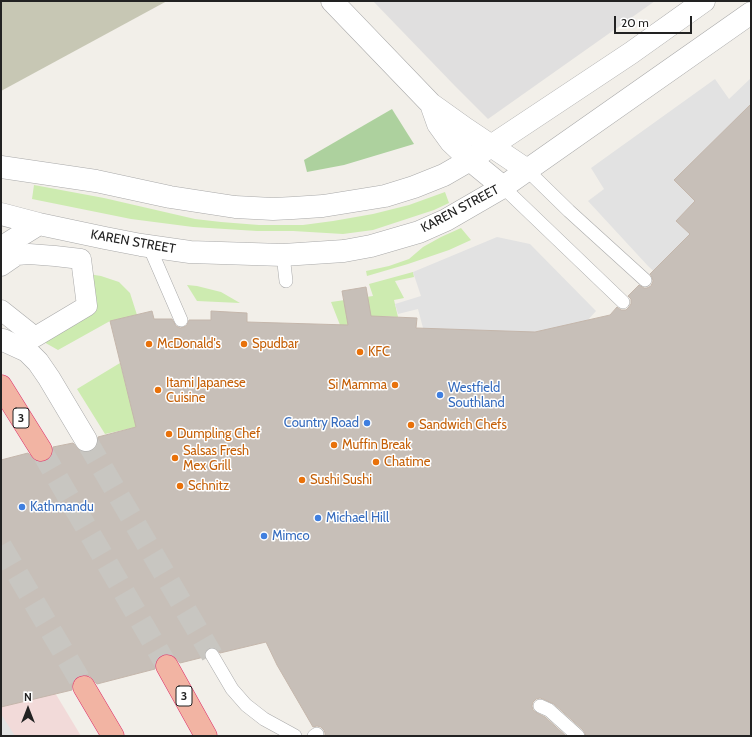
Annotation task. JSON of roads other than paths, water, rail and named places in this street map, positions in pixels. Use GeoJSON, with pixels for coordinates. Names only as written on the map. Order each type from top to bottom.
{"type":"FeatureCollection","features":[{"type":"Feature","properties":{"kind":"highway","name":"3"},"geometry":{"type":"LineString","coordinates":[[1,386],[40,450]]}},
{"type":"Feature","properties":{"kind":"highway","name":"3"},"geometry":{"type":"LineString","coordinates":[[167,666],[206,736]]}},
{"type":"Feature","properties":{"kind":"highway"},"geometry":{"type":"LineString","coordinates":[[84,687],[112,736]]}},
{"type":"Feature","properties":{"kind":"street"},"geometry":{"type":"LineString","coordinates":[[332,1],[431,104],[528,170]]}},
{"type":"Feature","properties":{"kind":"street"},"geometry":{"type":"LineString","coordinates":[[1,167],[96,181],[177,198],[235,207],[293,208],[323,206],[385,196],[414,187],[444,174],[470,160],[631,53],[704,1]]}},
{"type":"Feature","properties":{"kind":"street","name":"KAREN STREET"},"geometry":{"type":"LineString","coordinates":[[1,214],[105,238],[190,252],[284,255],[344,251],[395,240],[419,232],[446,220],[503,187],[751,13]]}},
{"type":"Feature","properties":{"kind":"street"},"geometry":{"type":"LineString","coordinates":[[431,104],[438,124],[451,142],[503,187]]}},
{"type":"Feature","properties":{"kind":"street"},"geometry":{"type":"LineString","coordinates":[[1,250],[10,242],[40,224]]}},
{"type":"Feature","properties":{"kind":"street"},"geometry":{"type":"LineString","coordinates":[[1,266],[17,255],[29,254],[81,259],[87,306],[35,337],[1,310]]}},
{"type":"Feature","properties":{"kind":"street"},"geometry":{"type":"LineString","coordinates":[[1,340],[27,351],[38,362],[86,440]]}},
{"type":"Feature","properties":{"kind":"lane"},"geometry":{"type":"LineString","coordinates":[[528,170],[569,211],[645,280]]}},
{"type":"Feature","properties":{"kind":"lane"},"geometry":{"type":"LineString","coordinates":[[503,187],[623,302]]}},
{"type":"Feature","properties":{"kind":"lane"},"geometry":{"type":"LineString","coordinates":[[149,246],[181,320]]}},
{"type":"Feature","properties":{"kind":"lane"},"geometry":{"type":"LineString","coordinates":[[284,255],[286,281]]}},
{"type":"Feature","properties":{"kind":"lane"},"geometry":{"type":"LineString","coordinates":[[212,655],[232,689],[246,705],[264,719],[295,736]]}},
{"type":"Feature","properties":{"kind":"lane"},"geometry":{"type":"LineString","coordinates":[[540,706],[549,710],[578,736]]}},
{"type":"Feature","properties":{"kind":"tunnel"},"geometry":{"type":"LineString","coordinates":[[86,440],[212,655]]}},
{"type":"Feature","properties":{"kind":"tunnel"},"geometry":{"type":"LineString","coordinates":[[41,450],[167,666]]}},
{"type":"Feature","properties":{"kind":"tunnel"},"geometry":{"type":"LineString","coordinates":[[1,546],[84,687]]}},
{"type":"Feature","properties":{"kind":"place","name":"McDonald's"},"geometry":{"type":"Point","coordinates":[149,344]}},
{"type":"Feature","properties":{"kind":"place","name":"Spudbar"},"geometry":{"type":"Point","coordinates":[244,344]}},
{"type":"Feature","properties":{"kind":"place","name":"KFC"},"geometry":{"type":"Point","coordinates":[360,352]}},
{"type":"Feature","properties":{"kind":"place","name":"Si Mamma"},"geometry":{"type":"Point","coordinates":[395,385]}},
{"type":"Feature","properties":{"kind":"place","name":"Itami Japanese Cuisine"},"geometry":{"type":"Point","coordinates":[158,390]}},
{"type":"Feature","properties":{"kind":"place","name":"Westfield Southland"},"geometry":{"type":"Point","coordinates":[440,395]}},
{"type":"Feature","properties":{"kind":"place","name":"Country Road"},"geometry":{"type":"Point","coordinates":[367,423]}},
{"type":"Feature","properties":{"kind":"place","name":"Sandwich Chefs"},"geometry":{"type":"Point","coordinates":[411,425]}},
{"type":"Feature","properties":{"kind":"place","name":"Dumpling Chef"},"geometry":{"type":"Point","coordinates":[169,434]}},
{"type":"Feature","properties":{"kind":"place","name":"Muffin Break"},"geometry":{"type":"Point","coordinates":[334,445]}},
{"type":"Feature","properties":{"kind":"place","name":"Salsas Fresh Mex Grill"},"geometry":{"type":"Point","coordinates":[175,458]}},
{"type":"Feature","properties":{"kind":"place","name":"Chatime"},"geometry":{"type":"Point","coordinates":[376,462]}},
{"type":"Feature","properties":{"kind":"place","name":"Sushi Sushi"},"geometry":{"type":"Point","coordinates":[302,480]}},
{"type":"Feature","properties":{"kind":"place","name":"Schnitz"},"geometry":{"type":"Point","coordinates":[180,486]}},
{"type":"Feature","properties":{"kind":"place","name":"Kathmandu"},"geometry":{"type":"Point","coordinates":[22,507]}},
{"type":"Feature","properties":{"kind":"place","name":"Michael Hill"},"geometry":{"type":"Point","coordinates":[318,518]}},
{"type":"Feature","properties":{"kind":"place","name":"Mimco"},"geometry":{"type":"Point","coordinates":[264,536]}}]}
